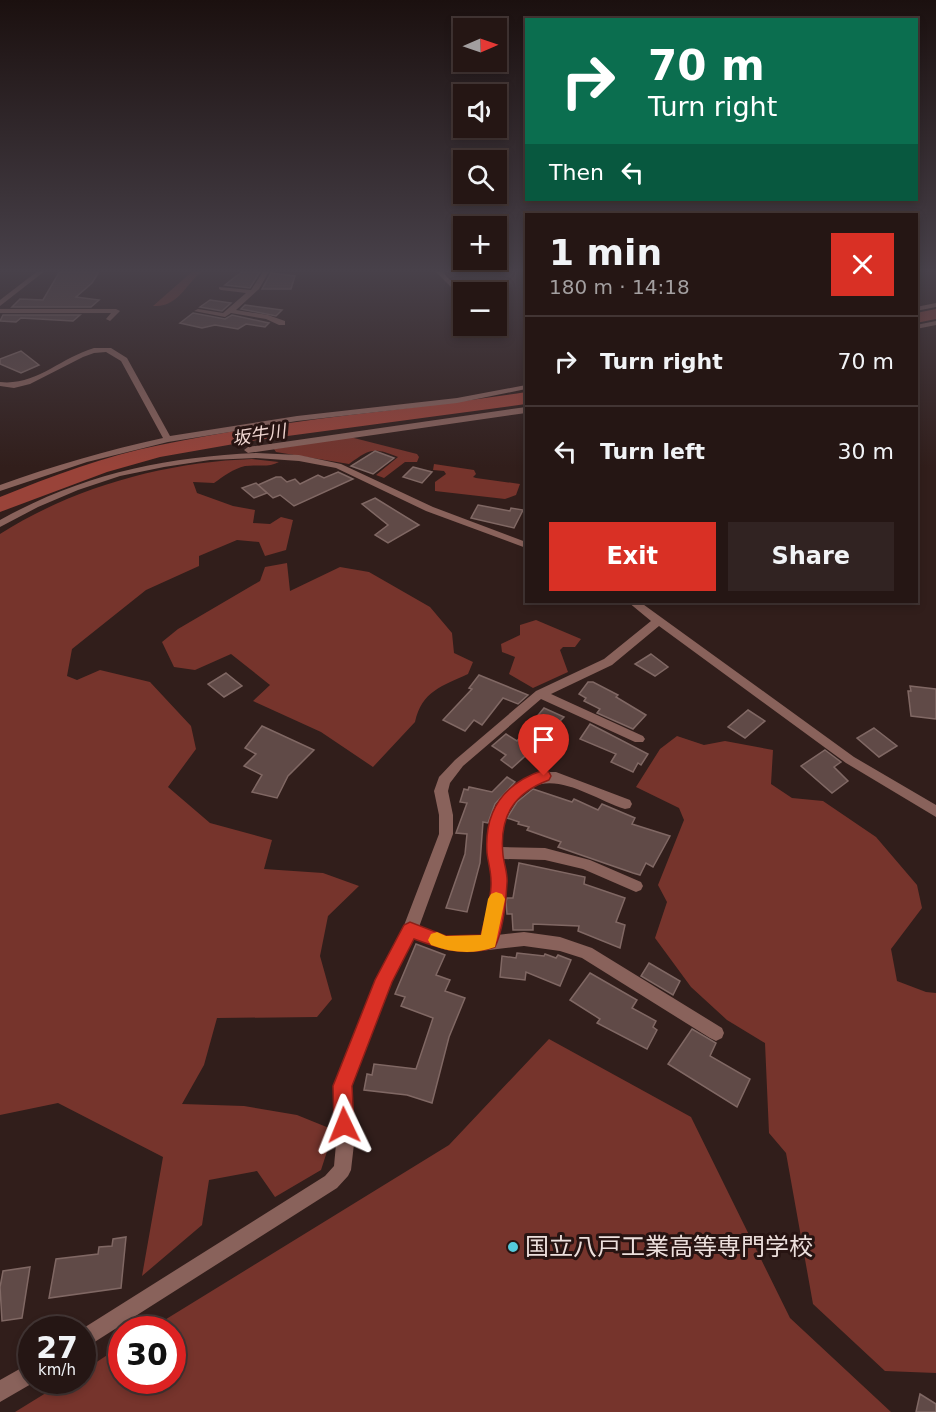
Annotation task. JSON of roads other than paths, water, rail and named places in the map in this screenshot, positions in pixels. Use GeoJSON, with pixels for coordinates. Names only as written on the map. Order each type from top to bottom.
{"type":"FeatureCollection","features":[{"type":"Feature","properties":{"kind":"street"},"geometry":{"type":"LineString","coordinates":[[0,384],[14,387],[26,384],[86,354],[108,350],[124,360],[167,438]]}},
{"type":"Feature","properties":{"kind":"street"},"geometry":{"type":"LineString","coordinates":[[0,488],[104,452],[167,438],[342,413],[472,398],[525,387]]}},
{"type":"Feature","properties":{"kind":"street"},"geometry":{"type":"LineString","coordinates":[[0,524],[74,489],[105,478],[170,462],[525,410]]}},
{"type":"Feature","properties":{"kind":"street"},"geometry":{"type":"LineString","coordinates":[[224,455],[258,455],[341,467],[418,504],[525,545]]}},
{"type":"Feature","properties":{"kind":"street"},"geometry":{"type":"LineString","coordinates":[[634,603],[850,760],[936,812]]}},
{"type":"Feature","properties":{"kind":"street"},"geometry":{"type":"LineString","coordinates":[[96,1331],[331,1182],[342,1170],[345,1144],[343,1086],[384,980],[410,930],[446,834],[446,815],[441,791],[444,781],[459,763],[540,694],[608,662],[659,620]]}},
{"type":"Feature","properties":{"kind":"street"},"geometry":{"type":"LineString","coordinates":[[540,694],[639,739]]}},
{"type":"Feature","properties":{"kind":"street"},"geometry":{"type":"LineString","coordinates":[[489,941],[500,881],[495,853],[495,828],[509,796],[526,782],[544,776],[556,777],[625,804]]}},
{"type":"Feature","properties":{"kind":"street"},"geometry":{"type":"LineString","coordinates":[[495,853],[545,854],[585,864],[636,886]]}},
{"type":"Feature","properties":{"kind":"street"},"geometry":{"type":"LineString","coordinates":[[410,930],[446,943],[472,945],[489,941],[524,939],[560,944],[587,953],[716,1033]]}},
{"type":"Feature","properties":{"kind":"street"},"geometry":{"type":"LineString","coordinates":[[0,1392],[18,1381]]}},
{"type":"Feature","properties":{"kind":"waterway","name":"坂牛川"},"geometry":{"type":"LineString","coordinates":[[0,505],[99,468],[160,451],[297,428],[525,398]]}},
{"type":"Feature","properties":{"kind":"place","name":"国立八戸工業高等専門学校"},"geometry":{"type":"Point","coordinates":[513,1247]}}]}
